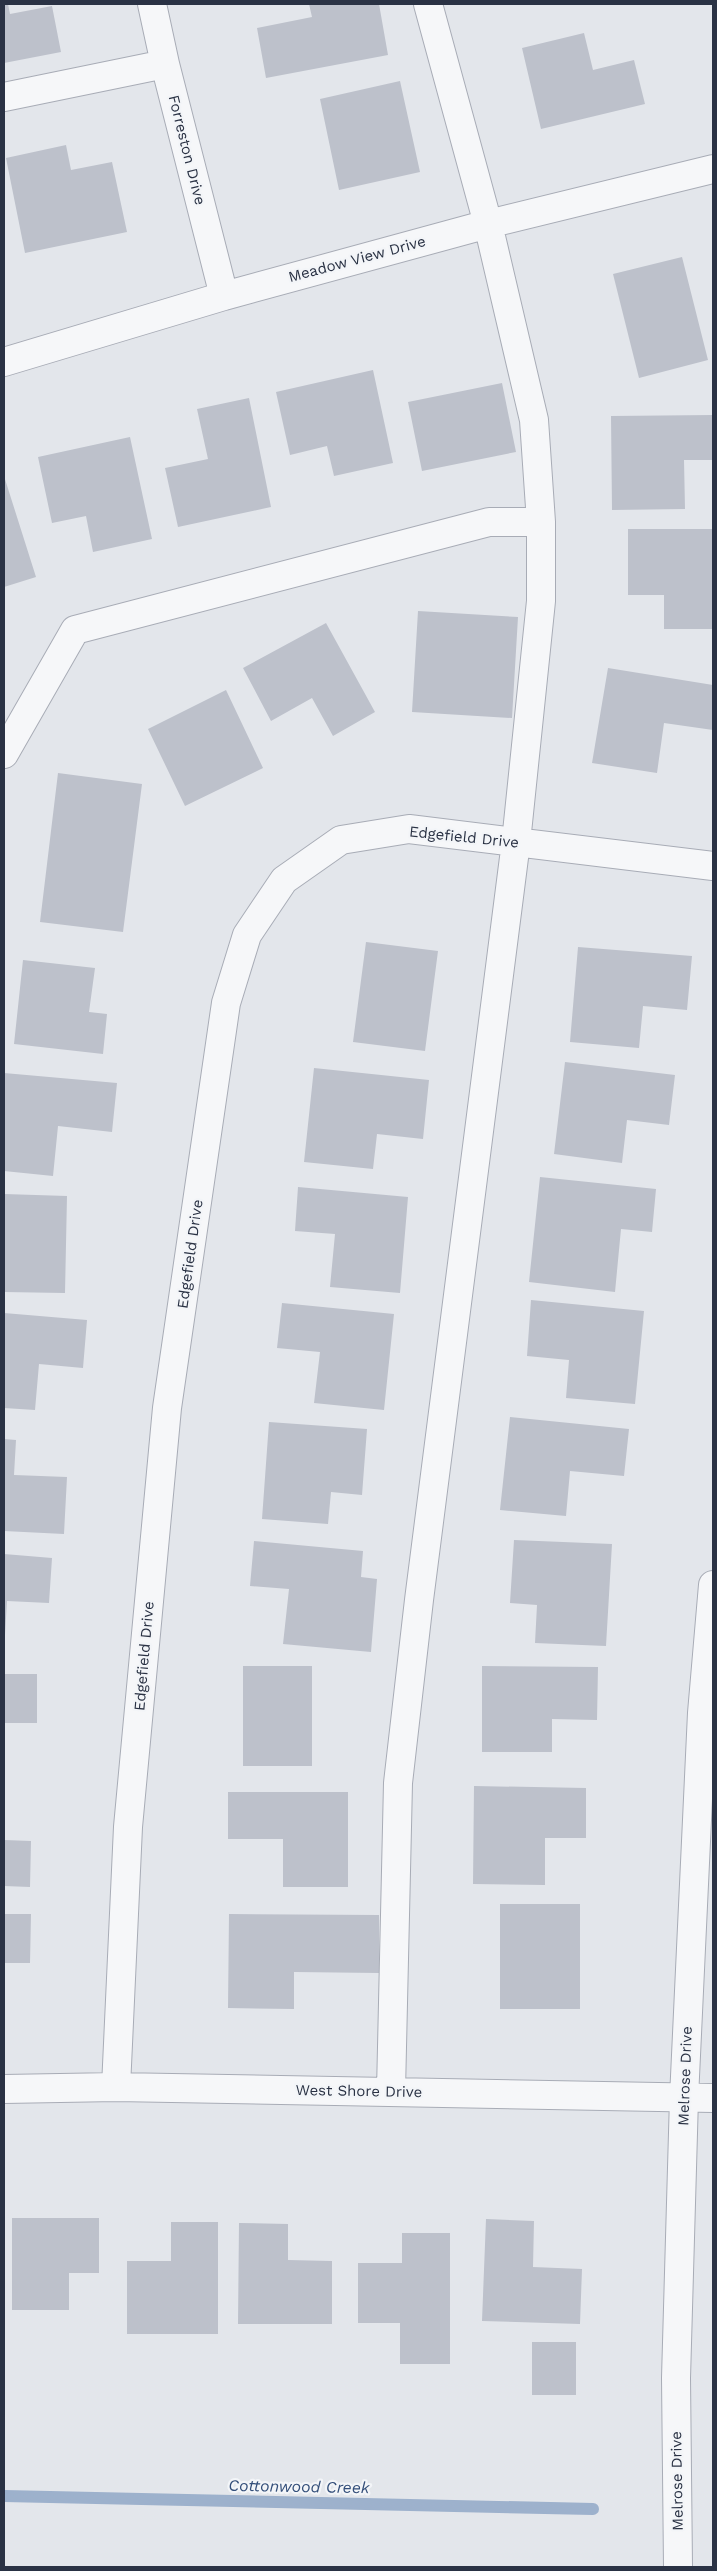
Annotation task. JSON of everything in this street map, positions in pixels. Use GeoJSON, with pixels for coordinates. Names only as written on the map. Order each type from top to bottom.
{"type":"FeatureCollection","features":[{"type":"Feature","properties":{"kind":"street","name":"Forreston Drive"},"geometry":{"type":"LineString","coordinates":[[152,4],[165,64],[224,296]]}},
{"type":"Feature","properties":{"kind":"street"},"geometry":{"type":"LineString","coordinates":[[391,2091],[398,1783],[419,1600],[516,842],[541,601],[541,522],[534,420],[488,224],[428,4]]}},
{"type":"Feature","properties":{"kind":"street"},"geometry":{"type":"LineString","coordinates":[[4,97],[165,64]]}},
{"type":"Feature","properties":{"kind":"street","name":"Meadow View Drive"},"geometry":{"type":"LineString","coordinates":[[4,362],[224,296],[488,224],[713,169]]}},
{"type":"Feature","properties":{"kind":"street"},"geometry":{"type":"LineString","coordinates":[[4,754],[75,630],[489,522],[541,522]]}},
{"type":"Feature","properties":{"kind":"street","name":"Edgefield Drive"},"geometry":{"type":"LineString","coordinates":[[116,2087],[128,1827],[167,1408],[226,1003],[247,934],[284,880],[341,840],[409,829],[713,866]]}},
{"type":"Feature","properties":{"kind":"street","name":"Melrose Drive"},"geometry":{"type":"LineString","coordinates":[[678,2567],[676,2378],[684,2098],[702,1713],[713,1585]]}},
{"type":"Feature","properties":{"kind":"street","name":"West Shore Drive"},"geometry":{"type":"LineString","coordinates":[[4,2089],[116,2087],[713,2098]]}},
{"type":"Feature","properties":{"kind":"building"},"geometry":{"type":"Polygon","coordinates":[[[4,4],[8,4],[10,14],[52,6],[61,52],[4,63],[4,4]]]}},
{"type":"Feature","properties":{"kind":"building"},"geometry":{"type":"Polygon","coordinates":[[[309,4],[379,4],[388,55],[266,78],[257,28],[312,17],[309,4]]]}},
{"type":"Feature","properties":{"kind":"building"},"geometry":{"type":"Polygon","coordinates":[[[584,33],[593,70],[634,60],[645,104],[541,129],[522,48],[584,33]]]}},
{"type":"Feature","properties":{"kind":"building"},"geometry":{"type":"Polygon","coordinates":[[[400,81],[420,172],[339,190],[320,99],[400,81]]]}},
{"type":"Feature","properties":{"kind":"building"},"geometry":{"type":"Polygon","coordinates":[[[66,145],[71,170],[112,162],[127,232],[25,253],[6,158],[66,145]]]}},
{"type":"Feature","properties":{"kind":"building"},"geometry":{"type":"Polygon","coordinates":[[[682,257],[708,360],[639,378],[613,274],[682,257]]]}},
{"type":"Feature","properties":{"kind":"building"},"geometry":{"type":"Polygon","coordinates":[[[373,370],[393,463],[334,476],[327,446],[290,455],[276,392],[373,370]]]}},
{"type":"Feature","properties":{"kind":"building"},"geometry":{"type":"Polygon","coordinates":[[[502,383],[516,452],[422,471],[408,402],[502,383]]]}},
{"type":"Feature","properties":{"kind":"building"},"geometry":{"type":"Polygon","coordinates":[[[249,398],[271,507],[178,527],[165,468],[208,459],[197,409],[249,398]]]}},
{"type":"Feature","properties":{"kind":"building"},"geometry":{"type":"Polygon","coordinates":[[[713,415],[713,460],[684,460],[685,509],[612,510],[611,416],[713,415]]]}},
{"type":"Feature","properties":{"kind":"building"},"geometry":{"type":"Polygon","coordinates":[[[130,437],[152,539],[93,552],[86,516],[52,523],[38,457],[130,437]]]}},
{"type":"Feature","properties":{"kind":"building"},"geometry":{"type":"Polygon","coordinates":[[[4,476],[36,577],[4,587],[4,476]]]}},
{"type":"Feature","properties":{"kind":"building"},"geometry":{"type":"Polygon","coordinates":[[[628,529],[713,529],[713,629],[664,629],[664,595],[628,595],[628,529]]]}},
{"type":"Feature","properties":{"kind":"building"},"geometry":{"type":"Polygon","coordinates":[[[418,611],[518,617],[512,718],[412,712],[418,611]]]}},
{"type":"Feature","properties":{"kind":"building"},"geometry":{"type":"Polygon","coordinates":[[[326,623],[375,712],[333,736],[312,698],[271,721],[243,668],[326,623]]]}},
{"type":"Feature","properties":{"kind":"building"},"geometry":{"type":"Polygon","coordinates":[[[608,668],[713,685],[713,730],[664,723],[657,773],[592,763],[608,668]]]}},
{"type":"Feature","properties":{"kind":"building"},"geometry":{"type":"Polygon","coordinates":[[[226,690],[263,768],[185,806],[148,729],[226,690]]]}},
{"type":"Feature","properties":{"kind":"building"},"geometry":{"type":"Polygon","coordinates":[[[58,773],[142,784],[123,932],[40,922],[58,773]]]}},
{"type":"Feature","properties":{"kind":"building"},"geometry":{"type":"Polygon","coordinates":[[[366,942],[438,951],[425,1051],[353,1042],[366,942]]]}},
{"type":"Feature","properties":{"kind":"building"},"geometry":{"type":"Polygon","coordinates":[[[578,947],[692,956],[687,1010],[643,1006],[639,1048],[570,1042],[578,947]]]}},
{"type":"Feature","properties":{"kind":"building"},"geometry":{"type":"Polygon","coordinates":[[[23,960],[95,968],[89,1012],[107,1014],[103,1054],[14,1044],[23,960]]]}},
{"type":"Feature","properties":{"kind":"building"},"geometry":{"type":"Polygon","coordinates":[[[565,1062],[675,1075],[669,1125],[627,1120],[622,1163],[554,1154],[565,1062]]]}},
{"type":"Feature","properties":{"kind":"building"},"geometry":{"type":"Polygon","coordinates":[[[314,1068],[429,1080],[423,1139],[377,1134],[373,1169],[304,1162],[314,1068]]]}},
{"type":"Feature","properties":{"kind":"building"},"geometry":{"type":"Polygon","coordinates":[[[4,1073],[117,1083],[112,1132],[58,1126],[53,1176],[4,1171],[4,1073]]]}},
{"type":"Feature","properties":{"kind":"building"},"geometry":{"type":"Polygon","coordinates":[[[540,1177],[656,1189],[652,1232],[621,1229],[615,1292],[529,1282],[540,1177]]]}},
{"type":"Feature","properties":{"kind":"building"},"geometry":{"type":"Polygon","coordinates":[[[298,1187],[408,1197],[400,1293],[330,1287],[335,1234],[295,1231],[298,1187]]]}},
{"type":"Feature","properties":{"kind":"building"},"geometry":{"type":"Polygon","coordinates":[[[4,1194],[67,1196],[65,1293],[4,1292],[4,1194]]]}},
{"type":"Feature","properties":{"kind":"building"},"geometry":{"type":"Polygon","coordinates":[[[531,1300],[644,1311],[635,1404],[566,1398],[569,1360],[527,1356],[531,1300]]]}},
{"type":"Feature","properties":{"kind":"building"},"geometry":{"type":"Polygon","coordinates":[[[282,1303],[394,1314],[384,1410],[314,1403],[320,1352],[277,1348],[282,1303]]]}},
{"type":"Feature","properties":{"kind":"building"},"geometry":{"type":"Polygon","coordinates":[[[4,1313],[87,1320],[83,1368],[39,1364],[35,1410],[4,1408],[4,1313]]]}},
{"type":"Feature","properties":{"kind":"building"},"geometry":{"type":"Polygon","coordinates":[[[510,1417],[629,1429],[624,1476],[570,1471],[566,1516],[500,1510],[510,1417]]]}},
{"type":"Feature","properties":{"kind":"building"},"geometry":{"type":"Polygon","coordinates":[[[269,1422],[367,1429],[362,1495],[331,1492],[328,1524],[262,1519],[269,1422]]]}},
{"type":"Feature","properties":{"kind":"building"},"geometry":{"type":"Polygon","coordinates":[[[4,1439],[16,1440],[14,1475],[67,1477],[64,1534],[4,1531],[4,1439]]]}},
{"type":"Feature","properties":{"kind":"building"},"geometry":{"type":"Polygon","coordinates":[[[514,1540],[612,1544],[606,1646],[535,1643],[537,1605],[510,1603],[514,1540]]]}},
{"type":"Feature","properties":{"kind":"building"},"geometry":{"type":"Polygon","coordinates":[[[254,1541],[363,1551],[361,1577],[377,1579],[371,1652],[283,1644],[289,1589],[250,1586],[254,1541]]]}},
{"type":"Feature","properties":{"kind":"building"},"geometry":{"type":"Polygon","coordinates":[[[4,1554],[52,1558],[49,1603],[7,1601],[5,1635],[4,1554]]]}},
{"type":"Feature","properties":{"kind":"building"},"geometry":{"type":"Polygon","coordinates":[[[243,1666],[312,1666],[312,1766],[243,1766],[243,1666]]]}},
{"type":"Feature","properties":{"kind":"building"},"geometry":{"type":"Polygon","coordinates":[[[482,1666],[598,1667],[597,1720],[552,1719],[552,1752],[482,1752],[482,1666]]]}},
{"type":"Feature","properties":{"kind":"building"},"geometry":{"type":"Polygon","coordinates":[[[4,1674],[37,1674],[37,1723],[4,1723],[4,1674]]]}},
{"type":"Feature","properties":{"kind":"building"},"geometry":{"type":"Polygon","coordinates":[[[474,1786],[586,1788],[586,1838],[545,1838],[545,1885],[473,1884],[474,1786]]]}},
{"type":"Feature","properties":{"kind":"building"},"geometry":{"type":"Polygon","coordinates":[[[228,1792],[348,1792],[348,1887],[283,1887],[283,1839],[228,1839],[228,1792]]]}},
{"type":"Feature","properties":{"kind":"building"},"geometry":{"type":"Polygon","coordinates":[[[4,1840],[31,1841],[30,1887],[4,1886],[4,1840]]]}},
{"type":"Feature","properties":{"kind":"building"},"geometry":{"type":"Polygon","coordinates":[[[500,1904],[580,1904],[580,2009],[500,2009],[500,1904]]]}},
{"type":"Feature","properties":{"kind":"building"},"geometry":{"type":"Polygon","coordinates":[[[4,1914],[31,1914],[30,1963],[4,1963],[4,1914]]]}},
{"type":"Feature","properties":{"kind":"building"},"geometry":{"type":"Polygon","coordinates":[[[229,1914],[379,1915],[379,1973],[294,1972],[294,2009],[228,2008],[229,1914]]]}},
{"type":"Feature","properties":{"kind":"building"},"geometry":{"type":"Polygon","coordinates":[[[12,2218],[99,2218],[99,2273],[69,2273],[69,2310],[12,2310],[12,2218]]]}},
{"type":"Feature","properties":{"kind":"building"},"geometry":{"type":"Polygon","coordinates":[[[486,2219],[534,2221],[533,2267],[582,2269],[580,2324],[482,2321],[486,2219]]]}},
{"type":"Feature","properties":{"kind":"building"},"geometry":{"type":"Polygon","coordinates":[[[171,2222],[218,2222],[218,2334],[127,2334],[127,2261],[171,2261],[171,2222]]]}},
{"type":"Feature","properties":{"kind":"building"},"geometry":{"type":"Polygon","coordinates":[[[239,2223],[288,2224],[288,2260],[332,2261],[332,2324],[238,2324],[239,2223]]]}},
{"type":"Feature","properties":{"kind":"building"},"geometry":{"type":"Polygon","coordinates":[[[402,2233],[450,2233],[450,2364],[400,2364],[400,2323],[358,2323],[358,2263],[402,2263],[402,2233]]]}},
{"type":"Feature","properties":{"kind":"building"},"geometry":{"type":"Polygon","coordinates":[[[532,2342],[576,2342],[576,2395],[532,2395],[532,2342]]]}},
{"type":"Feature","properties":{"kind":"waterway","name":"Cottonwood Creek"},"geometry":{"type":"LineString","coordinates":[[4,2496],[593,2509]]}}]}
